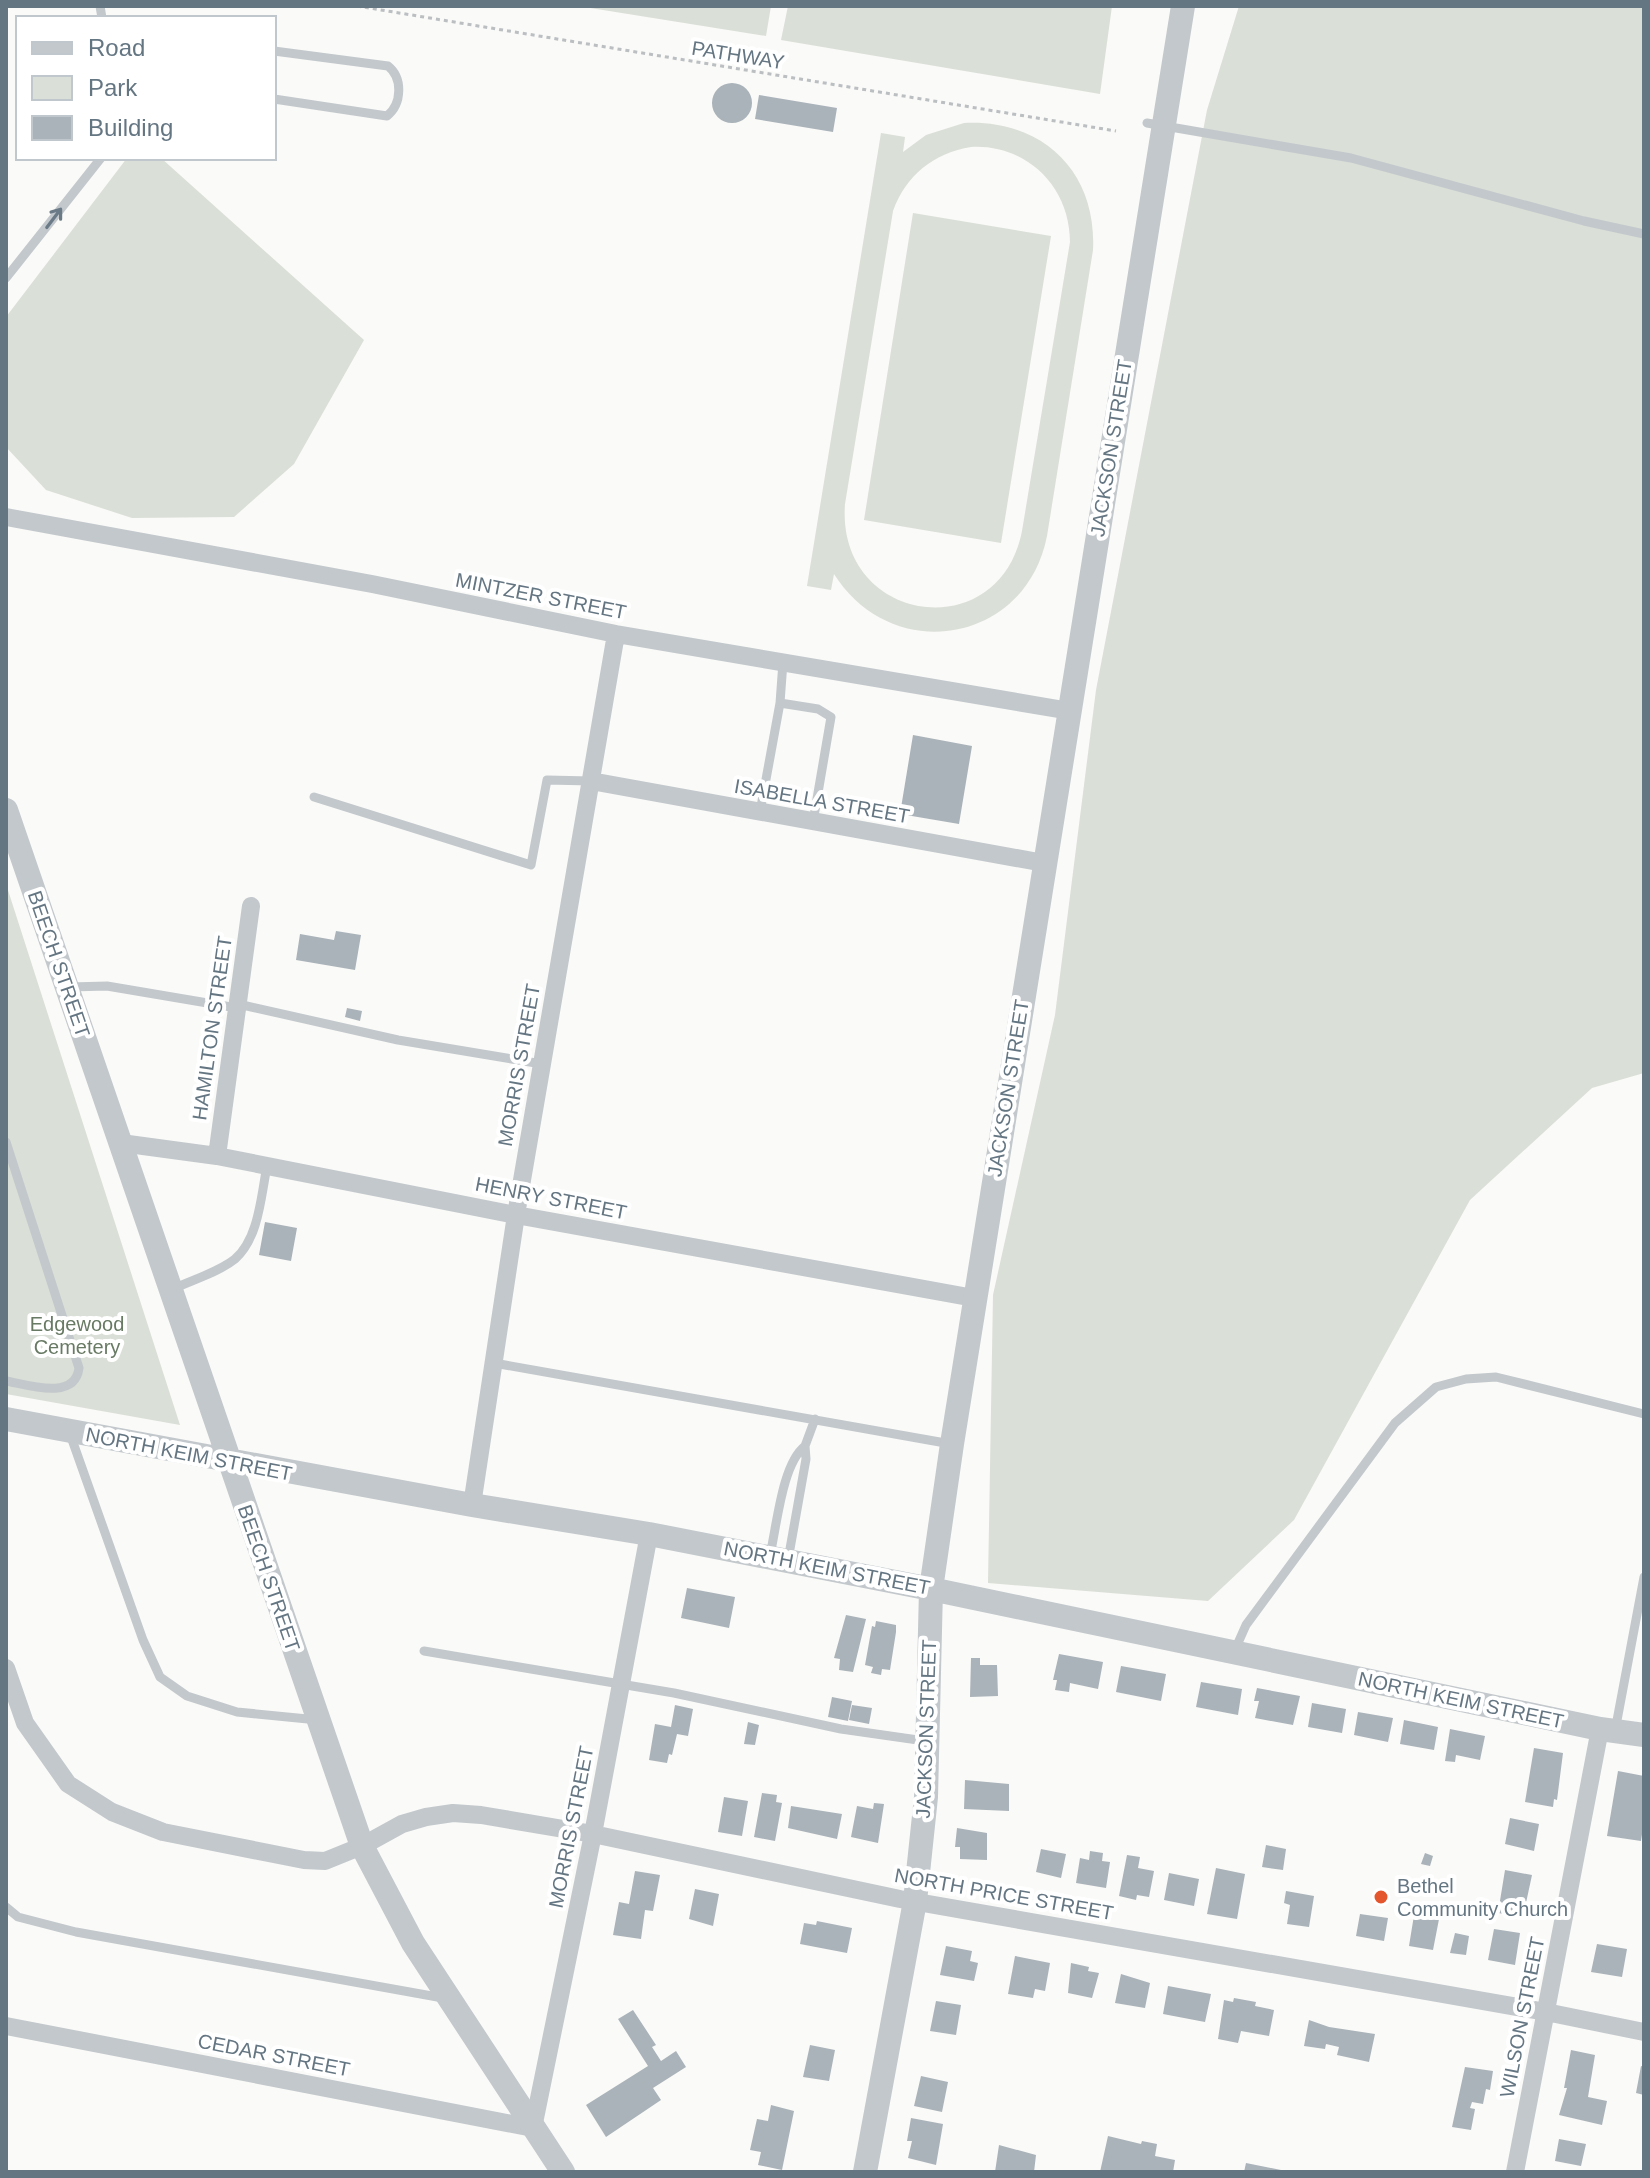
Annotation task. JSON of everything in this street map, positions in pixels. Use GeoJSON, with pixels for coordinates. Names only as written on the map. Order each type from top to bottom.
{"type":"FeatureCollection","features":[{"type":"Feature","properties":{"kind":"street","name":"JACKSON STREET"},"geometry":{"type":"LineString","coordinates":[[865,2172],[915,1901],[926,1797],[931,1589],[952,1444],[1070,711],[1155,125],[1183,6]]}},
{"type":"Feature","properties":{"kind":"street","name":"MINTZER STREET"},"geometry":{"type":"LineString","coordinates":[[6,517],[372,584],[616,634],[1070,711]]}},
{"type":"Feature","properties":{"kind":"street","name":"MORRIS STREET"},"geometry":{"type":"LineString","coordinates":[[472,1505],[516,1215],[616,634]]}},
{"type":"Feature","properties":{"kind":"street","name":"ISABELLA STREET"},"geometry":{"type":"LineString","coordinates":[[591,781],[1044,863]]}},
{"type":"Feature","properties":{"kind":"street","name":"BEECH STREET"},"geometry":{"type":"LineString","coordinates":[[6,810],[362,1846],[413,1943],[563,2172]]}},
{"type":"Feature","properties":{"kind":"street","name":"HAMILTON STREET"},"geometry":{"type":"LineString","coordinates":[[217,1156],[251,906]]}},
{"type":"Feature","properties":{"kind":"street","name":"HENRY STREET"},"geometry":{"type":"LineString","coordinates":[[121,1143],[217,1156],[516,1215],[974,1298]]}},
{"type":"Feature","properties":{"kind":"street","name":"NORTH KEIM STREET"},"geometry":{"type":"LineString","coordinates":[[6,1419],[229,1462],[649,1534],[931,1589],[1607,1730],[1644,1735]]}},
{"type":"Feature","properties":{"kind":"street","name":"MORRIS STREET"},"geometry":{"type":"LineString","coordinates":[[533,2128],[593,1834],[649,1534]]}},
{"type":"Feature","properties":{"kind":"street","name":"NORTH PRICE STREET"},"geometry":{"type":"LineString","coordinates":[[6,1668],[15,1721],[68,1784],[112,1812],[163,1832],[304,1860],[325,1861],[362,1846],[402,1824],[453,1813],[481,1815],[593,1834],[915,1901],[1644,2032]]}},
{"type":"Feature","properties":{"kind":"street","name":"WILSON STREET"},"geometry":{"type":"LineString","coordinates":[[1515,2172],[1607,1730]]}},
{"type":"Feature","properties":{"kind":"street","name":"CEDAR STREET"},"geometry":{"type":"LineString","coordinates":[[6,2026],[533,2128]]}},
{"type":"Feature","properties":{"kind":"lane"},"geometry":{"type":"LineString","coordinates":[[276,51],[388,66],[396,73],[400,84],[393,111],[387,116],[276,99]]}},
{"type":"Feature","properties":{"kind":"lane"},"geometry":{"type":"LineString","coordinates":[[1155,125],[1351,158],[1584,221],[1644,234]]}},
{"type":"Feature","properties":{"kind":"lane"},"geometry":{"type":"LineString","coordinates":[[6,278],[99,160]]}},
{"type":"Feature","properties":{"kind":"lane"},"geometry":{"type":"LineString","coordinates":[[760,812],[780,703],[783,661]]}},
{"type":"Feature","properties":{"kind":"lane"},"geometry":{"type":"LineString","coordinates":[[780,703],[818,709],[831,717],[813,822]]}},
{"type":"Feature","properties":{"kind":"lane"},"geometry":{"type":"LineString","coordinates":[[314,797],[531,865],[547,780],[591,781]]}},
{"type":"Feature","properties":{"kind":"lane"},"geometry":{"type":"LineString","coordinates":[[67,987],[107,986],[238,1006],[398,1040],[542,1064]]}},
{"type":"Feature","properties":{"kind":"lane"},"geometry":{"type":"LineString","coordinates":[[6,1142],[79,1368],[68,1387],[56,1389],[6,1381]]}},
{"type":"Feature","properties":{"kind":"lane"},"geometry":{"type":"LineString","coordinates":[[170,1290],[233,1260],[246,1246],[252,1233],[267,1166]]}},
{"type":"Feature","properties":{"kind":"lane"},"geometry":{"type":"LineString","coordinates":[[494,1363],[952,1444]]}},
{"type":"Feature","properties":{"kind":"lane"},"geometry":{"type":"LineString","coordinates":[[1234,1653],[1246,1625],[1370,1455],[1395,1423],[1436,1387],[1466,1379],[1496,1377],[1644,1414]]}},
{"type":"Feature","properties":{"kind":"lane"},"geometry":{"type":"LineString","coordinates":[[778,1559],[806,1459],[805,1446],[815,1419]]}},
{"type":"Feature","properties":{"kind":"lane"},"geometry":{"type":"LineString","coordinates":[[69,1431],[143,1640],[160,1677],[187,1696],[237,1712],[319,1720]]}},
{"type":"Feature","properties":{"kind":"lane"},"geometry":{"type":"LineString","coordinates":[[778,1559],[789,1467],[797,1452],[805,1446]]}},
{"type":"Feature","properties":{"kind":"lane"},"geometry":{"type":"LineString","coordinates":[[1607,1730],[1644,1577]]}},
{"type":"Feature","properties":{"kind":"lane"},"geometry":{"type":"LineString","coordinates":[[424,1651],[674,1693],[841,1729],[928,1741]]}},
{"type":"Feature","properties":{"kind":"lane"},"geometry":{"type":"LineString","coordinates":[[6,1907],[18,1917],[76,1932],[450,1999]]}},
{"type":"Feature","properties":{"kind":"path","name":"PATHWAY"},"geometry":{"type":"LineString","coordinates":[[357,6],[1116,131]]}},
{"type":"Feature","properties":{"kind":"green space"},"geometry":{"type":"Polygon","coordinates":[[[578,6],[771,6],[766,36],[578,6]]]}},
{"type":"Feature","properties":{"kind":"green space"},"geometry":{"type":"Polygon","coordinates":[[[788,6],[1112,6],[1100,94],[781,40],[788,6]]]}},
{"type":"Feature","properties":{"kind":"green space"},"geometry":{"type":"Polygon","coordinates":[[[1239,6],[1644,6],[1644,1073],[1592,1088],[1470,1200],[1294,1520],[1208,1601],[988,1583],[993,1295],[1055,1015],[1096,690],[1207,110],[1239,6]]]}},
{"type":"Feature","properties":{"kind":"green space"},"geometry":{"type":"Polygon","coordinates":[[[964,123],[992,124],[1018,130],[1040,141],[1059,155],[1075,174],[1086,196],[1092,222],[1093,250],[1047,536],[1034,572],[1013,600],[986,620],[954,630],[921,631],[889,622],[859,603],[834,574],[831,590],[807,586],[881,133],[905,137],[903,152],[926,135],[964,123]],[[971,147],[933,160],[905,187],[893,211],[845,504],[849,544],[866,575],[891,596],[922,606],[954,606],[983,593],[1007,568],[1022,531],[1070,242],[1062,204],[1042,173],[1027,161],[991,148],[971,147]]]}},
{"type":"Feature","properties":{"kind":"green space"},"geometry":{"type":"Polygon","coordinates":[[[125,160],[163,160],[364,340],[294,464],[234,517],[132,518],[46,490],[6,447],[6,317],[125,160]]]}},
{"type":"Feature","properties":{"kind":"green space"},"geometry":{"type":"Polygon","coordinates":[[[913,213],[1051,236],[1001,543],[864,520],[913,213]]]}},
{"type":"Feature","properties":{"kind":"green space","name":"Edgewood Cemetery"},"geometry":{"type":"Polygon","coordinates":[[[6,884],[180,1425],[6,1394],[6,884]]]}},
{"type":"Feature","properties":{"kind":"building"},"geometry":{"type":"Polygon","coordinates":[[[732,83],[746,89],[752,103],[746,117],[732,123],[718,117],[712,103],[718,89],[732,83]]]}},
{"type":"Feature","properties":{"kind":"building"},"geometry":{"type":"Polygon","coordinates":[[[759,95],[837,108],[833,132],[755,119],[759,95]]]}},
{"type":"Feature","properties":{"kind":"building"},"geometry":{"type":"Polygon","coordinates":[[[913,735],[972,746],[959,824],[900,814],[913,735]]]}},
{"type":"Feature","properties":{"kind":"building"},"geometry":{"type":"Polygon","coordinates":[[[336,931],[361,935],[355,970],[296,960],[300,934],[334,940],[336,931]]]}},
{"type":"Feature","properties":{"kind":"building"},"geometry":{"type":"Polygon","coordinates":[[[347,1008],[362,1011],[360,1021],[345,1017],[347,1008]]]}},
{"type":"Feature","properties":{"kind":"building"},"geometry":{"type":"Polygon","coordinates":[[[265,1222],[297,1228],[291,1261],[259,1255],[265,1222]]]}},
{"type":"Feature","properties":{"kind":"building"},"geometry":{"type":"Polygon","coordinates":[[[687,1588],[735,1597],[729,1628],[681,1618],[687,1588]]]}},
{"type":"Feature","properties":{"kind":"building"},"geometry":{"type":"Polygon","coordinates":[[[846,1615],[866,1619],[853,1672],[839,1670],[840,1659],[834,1658],[846,1615]]]}},
{"type":"Feature","properties":{"kind":"building"},"geometry":{"type":"Polygon","coordinates":[[[876,1621],[896,1625],[890,1670],[882,1669],[881,1675],[871,1673],[873,1667],[865,1665],[872,1626],[875,1627],[876,1621]]]}},
{"type":"Feature","properties":{"kind":"building"},"geometry":{"type":"Polygon","coordinates":[[[1059,1654],[1103,1662],[1098,1689],[1070,1683],[1069,1692],[1055,1690],[1057,1680],[1053,1680],[1059,1654]]]}},
{"type":"Feature","properties":{"kind":"building"},"geometry":{"type":"Polygon","coordinates":[[[971,1658],[980,1658],[980,1665],[997,1665],[998,1696],[970,1697],[971,1658]]]}},
{"type":"Feature","properties":{"kind":"building"},"geometry":{"type":"Polygon","coordinates":[[[1121,1666],[1166,1674],[1161,1701],[1116,1692],[1121,1666]]]}},
{"type":"Feature","properties":{"kind":"building"},"geometry":{"type":"Polygon","coordinates":[[[1201,1682],[1242,1689],[1238,1715],[1196,1707],[1201,1682]]]}},
{"type":"Feature","properties":{"kind":"building"},"geometry":{"type":"Polygon","coordinates":[[[1257,1688],[1300,1696],[1293,1725],[1255,1718],[1259,1701],[1254,1701],[1257,1688]]]}},
{"type":"Feature","properties":{"kind":"building"},"geometry":{"type":"Polygon","coordinates":[[[832,1697],[852,1701],[848,1721],[828,1717],[832,1697]]]}},
{"type":"Feature","properties":{"kind":"building"},"geometry":{"type":"Polygon","coordinates":[[[1312,1703],[1346,1709],[1342,1733],[1308,1727],[1312,1703]]]}},
{"type":"Feature","properties":{"kind":"building"},"geometry":{"type":"Polygon","coordinates":[[[675,1705],[693,1709],[688,1736],[677,1734],[667,1763],[649,1760],[655,1724],[671,1727],[675,1705]]]}},
{"type":"Feature","properties":{"kind":"building"},"geometry":{"type":"Polygon","coordinates":[[[852,1705],[872,1708],[869,1724],[849,1720],[852,1705]]]}},
{"type":"Feature","properties":{"kind":"building"},"geometry":{"type":"Polygon","coordinates":[[[1358,1712],[1393,1718],[1388,1742],[1354,1735],[1358,1712]]]}},
{"type":"Feature","properties":{"kind":"building"},"geometry":{"type":"Polygon","coordinates":[[[1404,1720],[1438,1727],[1434,1750],[1400,1744],[1404,1720]]]}},
{"type":"Feature","properties":{"kind":"building"},"geometry":{"type":"Polygon","coordinates":[[[748,1722],[759,1725],[755,1745],[744,1744],[748,1722]]]}},
{"type":"Feature","properties":{"kind":"building"},"geometry":{"type":"Polygon","coordinates":[[[1450,1729],[1485,1736],[1480,1760],[1456,1755],[1455,1762],[1445,1761],[1450,1729]]]}},
{"type":"Feature","properties":{"kind":"building"},"geometry":{"type":"Polygon","coordinates":[[[1534,1748],[1563,1753],[1557,1800],[1554,1799],[1553,1807],[1525,1802],[1534,1748]]]}},
{"type":"Feature","properties":{"kind":"building"},"geometry":{"type":"Polygon","coordinates":[[[1618,1771],[1644,1776],[1641,1841],[1607,1836],[1618,1771]]]}},
{"type":"Feature","properties":{"kind":"building"},"geometry":{"type":"Polygon","coordinates":[[[965,1780],[1009,1784],[1009,1811],[964,1809],[965,1780]]]}},
{"type":"Feature","properties":{"kind":"building"},"geometry":{"type":"Polygon","coordinates":[[[762,1793],[777,1795],[776,1802],[782,1803],[775,1841],[754,1837],[762,1793]]]}},
{"type":"Feature","properties":{"kind":"building"},"geometry":{"type":"Polygon","coordinates":[[[724,1797],[748,1801],[742,1836],[718,1832],[724,1797]]]}},
{"type":"Feature","properties":{"kind":"building"},"geometry":{"type":"Polygon","coordinates":[[[874,1803],[884,1804],[878,1843],[851,1837],[857,1806],[873,1809],[874,1803]]]}},
{"type":"Feature","properties":{"kind":"building"},"geometry":{"type":"Polygon","coordinates":[[[791,1806],[842,1814],[837,1839],[788,1828],[791,1806]]]}},
{"type":"Feature","properties":{"kind":"building"},"geometry":{"type":"Polygon","coordinates":[[[1510,1818],[1539,1824],[1534,1851],[1505,1844],[1510,1818]]]}},
{"type":"Feature","properties":{"kind":"building"},"geometry":{"type":"Polygon","coordinates":[[[957,1828],[987,1833],[987,1860],[960,1859],[960,1847],[955,1847],[957,1828]]]}},
{"type":"Feature","properties":{"kind":"building"},"geometry":{"type":"Polygon","coordinates":[[[1266,1845],[1286,1849],[1283,1870],[1262,1867],[1266,1845]]]}},
{"type":"Feature","properties":{"kind":"building"},"geometry":{"type":"Polygon","coordinates":[[[1041,1849],[1066,1854],[1061,1878],[1036,1872],[1041,1849]]]}},
{"type":"Feature","properties":{"kind":"building"},"geometry":{"type":"Polygon","coordinates":[[[1090,1851],[1103,1853],[1102,1861],[1110,1862],[1106,1888],[1076,1883],[1080,1858],[1089,1860],[1090,1851]]]}},
{"type":"Feature","properties":{"kind":"building"},"geometry":{"type":"Polygon","coordinates":[[[1425,1853],[1433,1856],[1430,1866],[1421,1864],[1425,1853]]]}},
{"type":"Feature","properties":{"kind":"building"},"geometry":{"type":"Polygon","coordinates":[[[1127,1855],[1140,1857],[1138,1868],[1154,1871],[1149,1897],[1137,1895],[1136,1900],[1119,1896],[1127,1855]]]}},
{"type":"Feature","properties":{"kind":"building"},"geometry":{"type":"Polygon","coordinates":[[[1216,1868],[1245,1874],[1237,1919],[1207,1914],[1216,1868]]]}},
{"type":"Feature","properties":{"kind":"building"},"geometry":{"type":"Polygon","coordinates":[[[1505,1870],[1532,1875],[1523,1917],[1498,1913],[1505,1870]]]}},
{"type":"Feature","properties":{"kind":"building"},"geometry":{"type":"Polygon","coordinates":[[[635,1871],[660,1875],[653,1911],[645,1910],[641,1939],[613,1935],[619,1902],[629,1904],[635,1871]]]}},
{"type":"Feature","properties":{"kind":"building"},"geometry":{"type":"Polygon","coordinates":[[[1169,1873],[1199,1879],[1194,1906],[1164,1900],[1169,1873]]]}},
{"type":"Feature","properties":{"kind":"building"},"geometry":{"type":"Polygon","coordinates":[[[695,1889],[719,1894],[713,1926],[689,1919],[695,1889]]]}},
{"type":"Feature","properties":{"kind":"building"},"geometry":{"type":"Polygon","coordinates":[[[1286,1891],[1314,1896],[1309,1927],[1287,1924],[1290,1905],[1284,1903],[1286,1891]]]}},
{"type":"Feature","properties":{"kind":"building"},"geometry":{"type":"Polygon","coordinates":[[[1415,1909],[1440,1914],[1433,1950],[1409,1946],[1415,1909]]]}},
{"type":"Feature","properties":{"kind":"building"},"geometry":{"type":"Polygon","coordinates":[[[1360,1914],[1388,1918],[1384,1941],[1356,1936],[1360,1914]]]}},
{"type":"Feature","properties":{"kind":"building"},"geometry":{"type":"Polygon","coordinates":[[[817,1921],[852,1928],[847,1953],[800,1944],[804,1923],[816,1925],[817,1921]]]}},
{"type":"Feature","properties":{"kind":"building"},"geometry":{"type":"Polygon","coordinates":[[[1494,1929],[1520,1933],[1515,1965],[1488,1960],[1494,1929]]]}},
{"type":"Feature","properties":{"kind":"building"},"geometry":{"type":"Polygon","coordinates":[[[1455,1933],[1469,1936],[1466,1955],[1450,1953],[1455,1933]]]}},
{"type":"Feature","properties":{"kind":"building"},"geometry":{"type":"Polygon","coordinates":[[[1597,1944],[1627,1949],[1622,1977],[1591,1972],[1597,1944]]]}},
{"type":"Feature","properties":{"kind":"building"},"geometry":{"type":"Polygon","coordinates":[[[946,1946],[972,1951],[970,1961],[978,1963],[974,1981],[940,1975],[946,1946]]]}},
{"type":"Feature","properties":{"kind":"building"},"geometry":{"type":"Polygon","coordinates":[[[1015,1956],[1050,1963],[1045,1991],[1035,1989],[1033,1998],[1008,1994],[1015,1956]]]}},
{"type":"Feature","properties":{"kind":"building"},"geometry":{"type":"Polygon","coordinates":[[[1071,1963],[1099,1973],[1092,1998],[1068,1993],[1071,1963]]]}},
{"type":"Feature","properties":{"kind":"building"},"geometry":{"type":"Polygon","coordinates":[[[1121,1974],[1150,1983],[1145,2008],[1115,2003],[1121,1974]]]}},
{"type":"Feature","properties":{"kind":"building"},"geometry":{"type":"Polygon","coordinates":[[[1168,1986],[1211,1994],[1205,2022],[1163,2014],[1168,1986]]]}},
{"type":"Feature","properties":{"kind":"building"},"geometry":{"type":"Polygon","coordinates":[[[1234,1998],[1256,2002],[1255,2006],[1274,2010],[1269,2036],[1241,2031],[1238,2043],[1218,2039],[1224,2000],[1233,2002],[1234,1998]]]}},
{"type":"Feature","properties":{"kind":"building"},"geometry":{"type":"Polygon","coordinates":[[[936,2001],[961,2005],[956,2035],[930,2031],[936,2001]]]}},
{"type":"Feature","properties":{"kind":"building"},"geometry":{"type":"Polygon","coordinates":[[[633,2010],[656,2045],[652,2047],[661,2061],[676,2051],[686,2067],[653,2088],[661,2100],[606,2137],[586,2105],[648,2066],[618,2019],[633,2010]]]}},
{"type":"Feature","properties":{"kind":"building"},"geometry":{"type":"Polygon","coordinates":[[[1309,2020],[1329,2027],[1375,2034],[1369,2062],[1337,2055],[1339,2047],[1326,2044],[1325,2049],[1304,2046],[1309,2020]]]}},
{"type":"Feature","properties":{"kind":"building"},"geometry":{"type":"Polygon","coordinates":[[[810,2045],[835,2050],[829,2081],[803,2077],[810,2045]]]}},
{"type":"Feature","properties":{"kind":"building"},"geometry":{"type":"Polygon","coordinates":[[[1571,2050],[1595,2055],[1588,2097],[1607,2101],[1602,2125],[1559,2115],[1567,2088],[1564,2088],[1571,2050]]]}},
{"type":"Feature","properties":{"kind":"building"},"geometry":{"type":"Polygon","coordinates":[[[1641,2066],[1644,2067],[1644,2095],[1636,2093],[1641,2066]]]}},
{"type":"Feature","properties":{"kind":"building"},"geometry":{"type":"Polygon","coordinates":[[[1465,2067],[1493,2071],[1490,2090],[1486,2089],[1483,2104],[1472,2102],[1470,2108],[1475,2109],[1471,2130],[1452,2127],[1465,2067]]]}},
{"type":"Feature","properties":{"kind":"building"},"geometry":{"type":"Polygon","coordinates":[[[921,2076],[948,2082],[942,2112],[914,2106],[921,2076]]]}},
{"type":"Feature","properties":{"kind":"building"},"geometry":{"type":"Polygon","coordinates":[[[771,2105],[794,2111],[782,2170],[758,2165],[761,2152],[750,2150],[757,2119],[768,2121],[771,2105]]]}},
{"type":"Feature","properties":{"kind":"building"},"geometry":{"type":"Polygon","coordinates":[[[911,2118],[943,2124],[936,2165],[908,2158],[912,2141],[907,2141],[911,2118]]]}},
{"type":"Feature","properties":{"kind":"building"},"geometry":{"type":"Polygon","coordinates":[[[1108,2136],[1141,2144],[1142,2141],[1157,2144],[1155,2156],[1175,2160],[1173,2172],[1100,2172],[1108,2136]]]}},
{"type":"Feature","properties":{"kind":"building"},"geometry":{"type":"Polygon","coordinates":[[[1559,2139],[1586,2144],[1581,2166],[1555,2161],[1559,2139]]]}},
{"type":"Feature","properties":{"kind":"building"},"geometry":{"type":"Polygon","coordinates":[[[999,2145],[1036,2155],[1034,2172],[995,2172],[999,2145]]]}},
{"type":"Feature","properties":{"kind":"building"},"geometry":{"type":"Polygon","coordinates":[[[1246,2163],[1286,2171],[1286,2172],[1244,2172],[1246,2163]]]}},
{"type":"Feature","properties":{"kind":"place","name":"Bethel Community Church"},"geometry":{"type":"Point","coordinates":[1381,1897]}}]}
